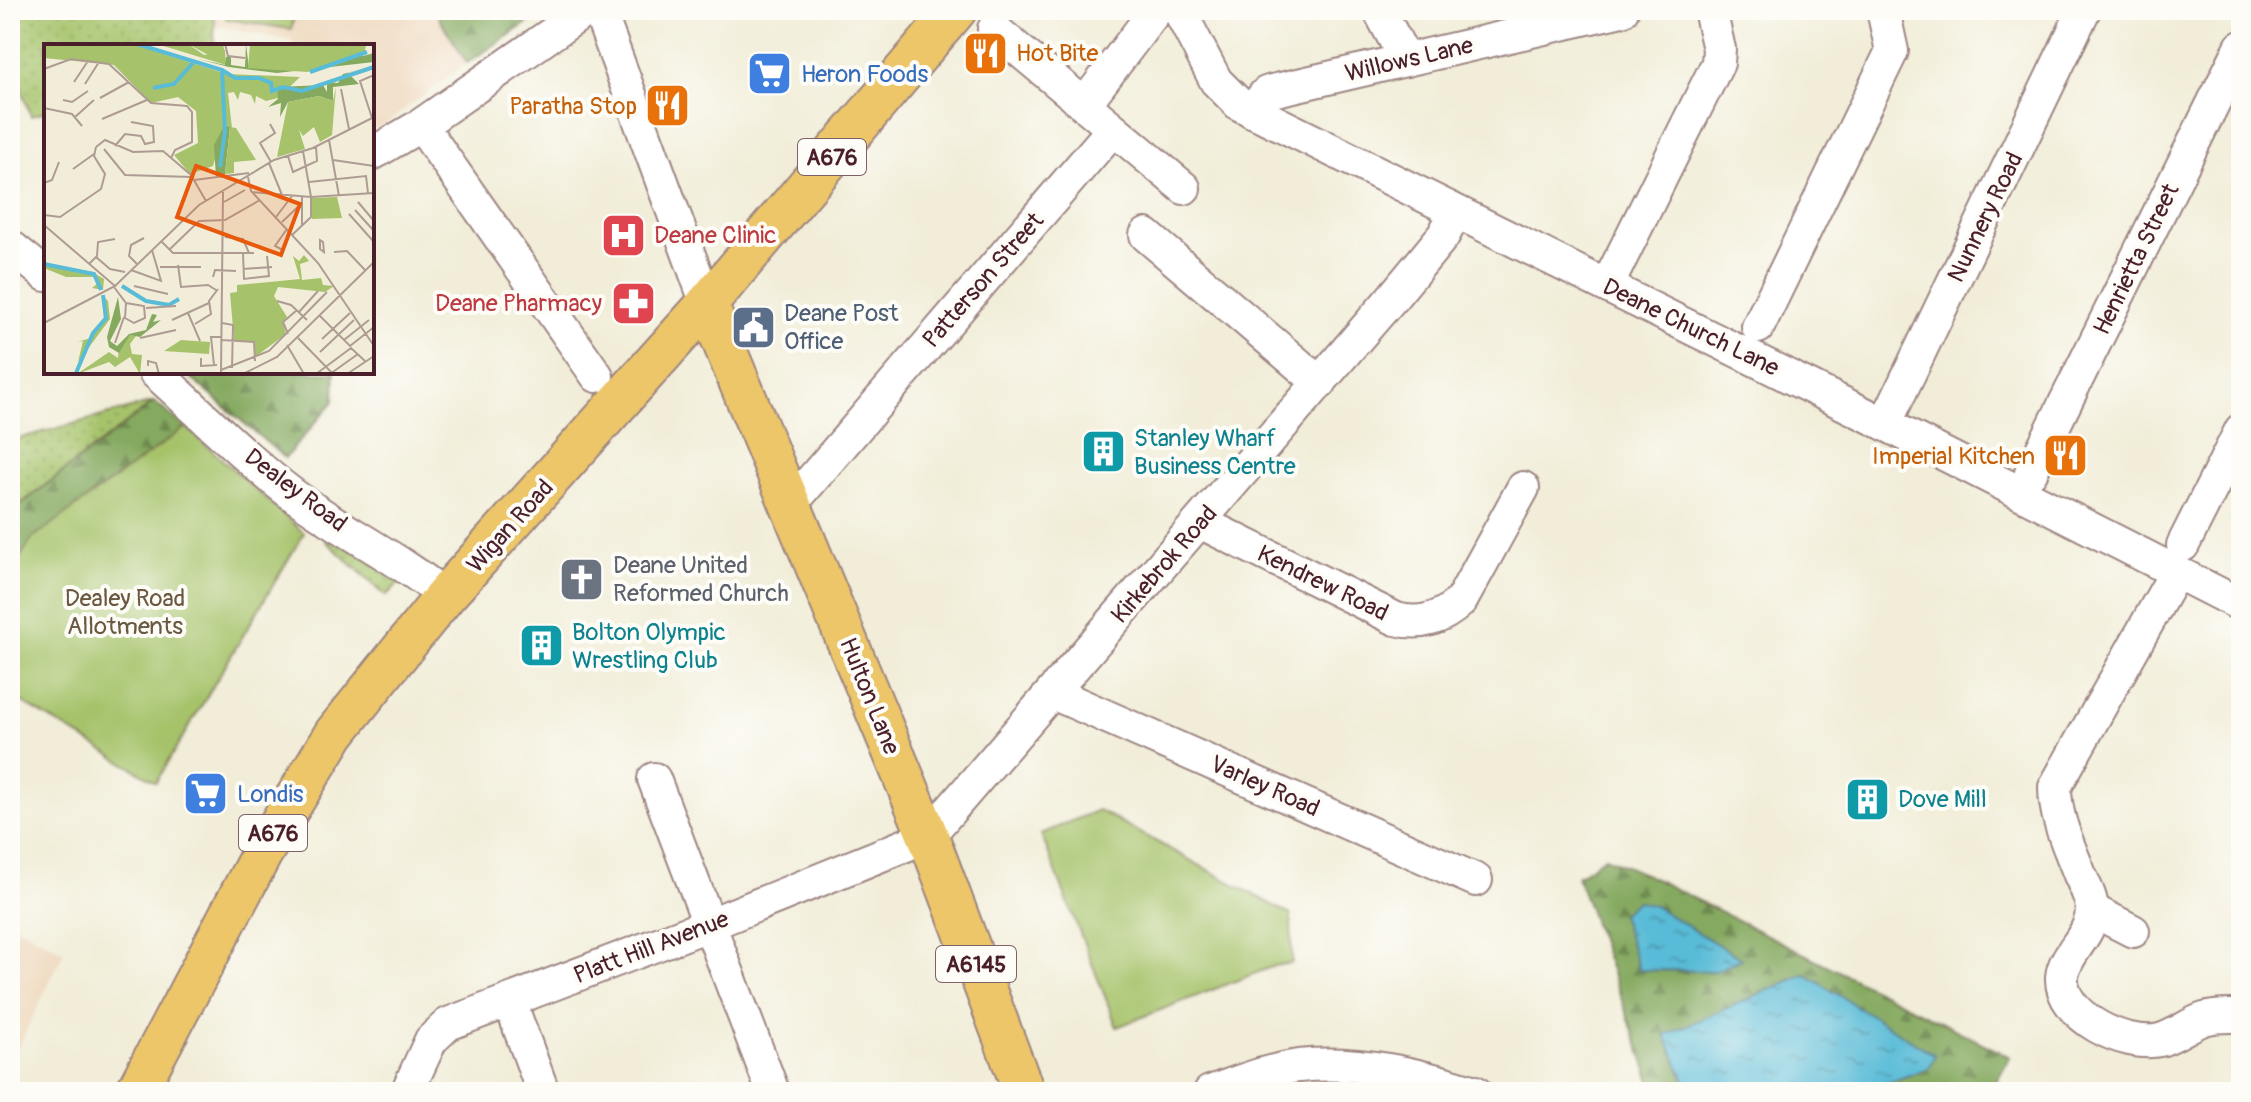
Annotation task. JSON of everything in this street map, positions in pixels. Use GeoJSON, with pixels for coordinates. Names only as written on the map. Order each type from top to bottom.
{"type":"FeatureCollection","features":[{"type":"Feature","properties":{"kind":"main road","name":"Wigan Road"},"geometry":{"type":"LineString","coordinates":[[136,1092],[262,853],[321,753],[445,596],[707,304],[956,10]]}},
{"type":"Feature","properties":{"kind":"main road","name":"Hulton Lane"},"geometry":{"type":"LineString","coordinates":[[707,304],[928,836],[1024,1092]]}},
{"type":"Feature","properties":{"kind":"street"},"geometry":{"type":"LineString","coordinates":[[374,153],[421,125],[586,10]]}},
{"type":"Feature","properties":{"kind":"street"},"geometry":{"type":"LineString","coordinates":[[599,10],[707,304]]}},
{"type":"Feature","properties":{"kind":"street"},"geometry":{"type":"LineString","coordinates":[[1084,105],[1156,10]]}},
{"type":"Feature","properties":{"kind":"street","name":"Deane Church Lane"},"geometry":{"type":"LineString","coordinates":[[1179,10],[1221,89],[1252,111],[1885,424],[2180,558],[2241,605]]}},
{"type":"Feature","properties":{"kind":"street"},"geometry":{"type":"LineString","coordinates":[[1379,10],[1406,60]]}},
{"type":"Feature","properties":{"kind":"street","name":"Willows Lane"},"geometry":{"type":"LineString","coordinates":[[1252,111],[1266,93],[1272,91],[1406,60],[1575,15],[1622,10]]}},
{"type":"Feature","properties":{"kind":"street"},"geometry":{"type":"LineString","coordinates":[[1607,286],[1718,63],[1719,49],[1710,10]]}},
{"type":"Feature","properties":{"kind":"street"},"geometry":{"type":"LineString","coordinates":[[1758,327],[1892,51],[1883,10]]}},
{"type":"Feature","properties":{"kind":"street","name":"Nunnery Road"},"geometry":{"type":"LineString","coordinates":[[1885,424],[2084,10]]}},
{"type":"Feature","properties":{"kind":"street"},"geometry":{"type":"LineString","coordinates":[[994,29],[1184,188]]}},
{"type":"Feature","properties":{"kind":"street","name":"Henrietta Street"},"geometry":{"type":"LineString","coordinates":[[2031,472],[2241,47]]}},
{"type":"Feature","properties":{"kind":"street"},"geometry":{"type":"LineString","coordinates":[[421,125],[547,325],[597,376]]}},
{"type":"Feature","properties":{"kind":"street","name":"Patterson Street"},"geometry":{"type":"LineString","coordinates":[[791,504],[1113,129]]}},
{"type":"Feature","properties":{"kind":"street","name":"Kirkebrok Road"},"geometry":{"type":"LineString","coordinates":[[928,836],[1320,383],[1443,236],[1456,212]]}},
{"type":"Feature","properties":{"kind":"street"},"geometry":{"type":"LineString","coordinates":[[1146,235],[1320,383]]}},
{"type":"Feature","properties":{"kind":"street"},"geometry":{"type":"LineString","coordinates":[[10,247],[44,273]]}},
{"type":"Feature","properties":{"kind":"street","name":"Dealey Road"},"geometry":{"type":"LineString","coordinates":[[157,374],[286,489],[328,519],[414,570],[445,596]]}},
{"type":"Feature","properties":{"kind":"street"},"geometry":{"type":"LineString","coordinates":[[2241,430],[2127,661],[2055,787],[2059,820],[2092,910],[2088,926],[2063,969],[2062,981],[2071,1008],[2110,1032],[2165,1048],[2205,1019],[2241,1016]]}},
{"type":"Feature","properties":{"kind":"street","name":"Kendrew Road"},"geometry":{"type":"LineString","coordinates":[[1200,522],[1409,623],[1451,611],[1461,601],[1523,488]]}},
{"type":"Feature","properties":{"kind":"street","name":"Varley Road"},"geometry":{"type":"LineString","coordinates":[[1053,693],[1476,880]]}},
{"type":"Feature","properties":{"kind":"street"},"geometry":{"type":"LineString","coordinates":[[653,780],[773,1092]]}},
{"type":"Feature","properties":{"kind":"street","name":"Platt Hill Avenue"},"geometry":{"type":"LineString","coordinates":[[407,1092],[431,1040],[448,1024],[708,925],[928,836]]}},
{"type":"Feature","properties":{"kind":"street"},"geometry":{"type":"LineString","coordinates":[[2092,910],[2133,931]]}},
{"type":"Feature","properties":{"kind":"street"},"geometry":{"type":"LineString","coordinates":[[510,1002],[543,1092]]}},
{"type":"Feature","properties":{"kind":"street"},"geometry":{"type":"LineString","coordinates":[[1210,1092],[1266,1073],[1298,1066],[1328,1065],[1384,1069],[1475,1092]]}},
{"type":"Feature","properties":{"kind":"shaded area"},"geometry":{"type":"Polygon","coordinates":[[[215,10],[438,10],[467,63],[374,129],[374,44],[292,44],[292,41],[215,26],[215,10]]]}},
{"type":"Feature","properties":{"kind":"shaded area"},"geometry":{"type":"Polygon","coordinates":[[[10,922],[64,952],[10,1065],[10,922]]]}},
{"type":"Feature","properties":{"kind":"green space"},"geometry":{"type":"Polygon","coordinates":[[[10,10],[215,10],[214,44],[44,44],[44,112],[31,116],[19,82],[10,85],[10,10]]]}},
{"type":"Feature","properties":{"kind":"green space"},"geometry":{"type":"Polygon","coordinates":[[[226,10],[296,10],[291,29],[226,19],[226,10]]]}},
{"type":"Feature","properties":{"kind":"green space"},"geometry":{"type":"Polygon","coordinates":[[[438,10],[547,10],[467,63],[438,16],[438,10]]]}},
{"type":"Feature","properties":{"kind":"green space"},"geometry":{"type":"Polygon","coordinates":[[[206,374],[335,374],[334,401],[285,458],[191,378],[206,374]]]}},
{"type":"Feature","properties":{"kind":"green space"},"geometry":{"type":"Polygon","coordinates":[[[154,402],[27,499],[10,513],[10,441],[154,402]]]}},
{"type":"Feature","properties":{"kind":"green space"},"geometry":{"type":"Polygon","coordinates":[[[154,402],[186,427],[33,538],[10,573],[10,513],[154,402]]]}},
{"type":"Feature","properties":{"kind":"green space","name":"Dealey Road Allotments"},"geometry":{"type":"Polygon","coordinates":[[[186,427],[304,533],[156,782],[10,695],[10,573],[33,538],[186,427]]]}},
{"type":"Feature","properties":{"kind":"green space"},"geometry":{"type":"Polygon","coordinates":[[[333,539],[392,575],[399,583],[386,596],[326,541],[333,539]]]}},
{"type":"Feature","properties":{"kind":"green space"},"geometry":{"type":"Polygon","coordinates":[[[1098,810],[1291,915],[1292,963],[1274,966],[1117,1027],[1041,834],[1098,810]]]}},
{"type":"Feature","properties":{"kind":"green space"},"geometry":{"type":"Polygon","coordinates":[[[1605,857],[1651,877],[2010,1057],[1993,1087],[1980,1092],[1862,1092],[1928,1068],[1665,1035],[1690,1092],[1655,1092],[1577,876],[1605,857]]]}},
{"type":"Feature","properties":{"kind":"water"},"geometry":{"type":"Polygon","coordinates":[[[1637,901],[1654,906],[1742,959],[1716,971],[1639,970],[1621,914],[1637,901]]]}},
{"type":"Feature","properties":{"kind":"water"},"geometry":{"type":"Polygon","coordinates":[[[1805,974],[1935,1055],[1929,1068],[1862,1092],[1690,1092],[1665,1035],[1805,974]]]}},
{"type":"Feature","properties":{"kind":"place","name":"Hot Bite"},"geometry":{"type":"Point","coordinates":[985,53]}},
{"type":"Feature","properties":{"kind":"place","name":"Heron Foods"},"geometry":{"type":"Point","coordinates":[770,74]}},
{"type":"Feature","properties":{"kind":"place","name":"Paratha Stop"},"geometry":{"type":"Point","coordinates":[668,106]}},
{"type":"Feature","properties":{"kind":"place","name":"Deane Clinic"},"geometry":{"type":"Point","coordinates":[623,235]}},
{"type":"Feature","properties":{"kind":"place","name":"Deane Pharmacy"},"geometry":{"type":"Point","coordinates":[633,303]}},
{"type":"Feature","properties":{"kind":"place","name":"Deane Post Office"},"geometry":{"type":"Point","coordinates":[753,327]}},
{"type":"Feature","properties":{"kind":"place","name":"Stanley Wharf Business Centre"},"geometry":{"type":"Point","coordinates":[1103,452]}},
{"type":"Feature","properties":{"kind":"place","name":"Imperial Kitchen"},"geometry":{"type":"Point","coordinates":[2066,456]}},
{"type":"Feature","properties":{"kind":"place","name":"Deane United Reformed Church"},"geometry":{"type":"Point","coordinates":[582,579]}},
{"type":"Feature","properties":{"kind":"place","name":"Bolton Olympic Wrestling Club"},"geometry":{"type":"Point","coordinates":[541,646]}},
{"type":"Feature","properties":{"kind":"place","name":"Londis"},"geometry":{"type":"Point","coordinates":[206,794]}},
{"type":"Feature","properties":{"kind":"place","name":"Dove Mill"},"geometry":{"type":"Point","coordinates":[1867,799]}}]}
